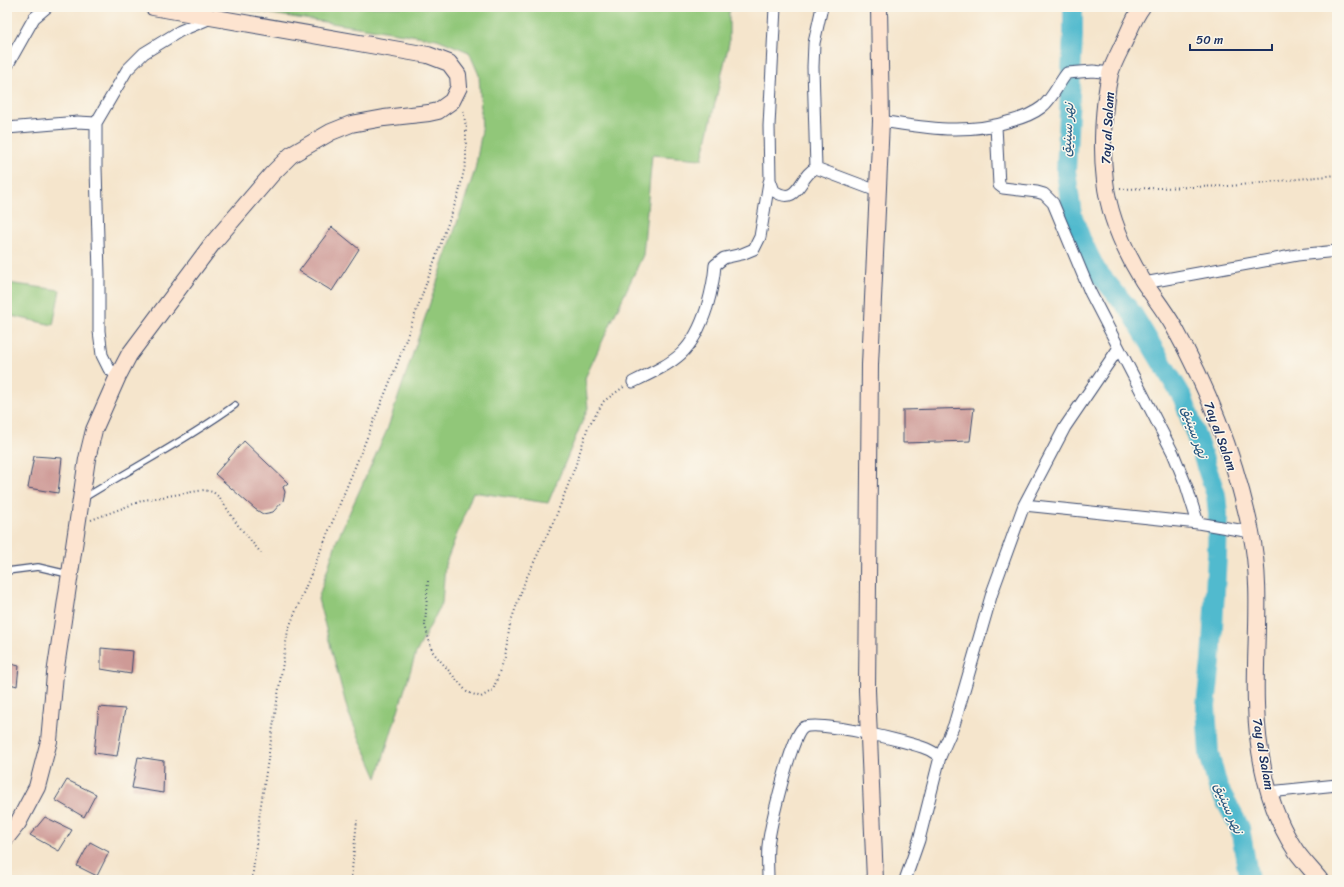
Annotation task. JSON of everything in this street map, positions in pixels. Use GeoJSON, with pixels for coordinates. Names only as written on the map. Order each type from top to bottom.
{"type":"FeatureCollection","features":[{"type":"Feature","properties":{"kind":"street"},"geometry":{"type":"LineString","coordinates":[[7,66],[34,18],[47,7]]}},
{"type":"Feature","properties":{"kind":"street"},"geometry":{"type":"LineString","coordinates":[[7,837],[18,823],[37,787],[43,767],[49,741],[55,674],[79,502],[94,430],[129,355],[212,244],[256,191],[291,155],[331,132],[351,124],[438,111],[452,101],[459,87],[458,75],[449,64],[428,56],[153,7]]}},
{"type":"Feature","properties":{"kind":"street"},"geometry":{"type":"LineString","coordinates":[[633,382],[676,358],[695,339],[709,300],[715,265],[724,258],[750,252],[757,244],[762,226],[770,180],[769,126],[775,7]]}},
{"type":"Feature","properties":{"kind":"street"},"geometry":{"type":"LineString","coordinates":[[816,168],[812,67],[814,43],[822,7]]}},
{"type":"Feature","properties":{"kind":"street"},"geometry":{"type":"LineString","coordinates":[[875,880],[868,734],[870,365],[880,121],[879,7]]}},
{"type":"Feature","properties":{"kind":"street","name":"7ay al Salam"},"geometry":{"type":"LineString","coordinates":[[1142,7],[1129,31],[1110,73],[1103,150],[1106,190],[1112,216],[1120,239],[1144,283],[1172,324],[1205,390],[1223,438],[1244,530],[1256,567],[1258,608],[1256,705],[1260,748],[1269,792],[1284,831],[1296,851],[1320,880]]}},
{"type":"Feature","properties":{"kind":"street"},"geometry":{"type":"LineString","coordinates":[[118,376],[109,369],[102,355],[99,331],[96,123],[128,70],[144,53],[180,31],[212,17]]}},
{"type":"Feature","properties":{"kind":"street"},"geometry":{"type":"LineString","coordinates":[[880,121],[950,130],[996,126],[1032,113],[1041,108],[1048,101],[1067,73],[1093,71],[1110,73]]}},
{"type":"Feature","properties":{"kind":"street"},"geometry":{"type":"LineString","coordinates":[[7,128],[78,122],[96,123]]}},
{"type":"Feature","properties":{"kind":"street"},"geometry":{"type":"LineString","coordinates":[[996,126],[999,185],[1008,189],[1044,194],[1053,203],[1090,292],[1118,349],[1173,453],[1202,524]]}},
{"type":"Feature","properties":{"kind":"street"},"geometry":{"type":"LineString","coordinates":[[770,180],[774,191],[785,196],[790,195],[800,187],[808,174],[816,168]]}},
{"type":"Feature","properties":{"kind":"street"},"geometry":{"type":"LineString","coordinates":[[816,168],[877,190]]}},
{"type":"Feature","properties":{"kind":"street"},"geometry":{"type":"LineString","coordinates":[[1144,283],[1290,257],[1337,251]]}},
{"type":"Feature","properties":{"kind":"street"},"geometry":{"type":"LineString","coordinates":[[905,880],[919,840],[940,757],[954,725],[992,593],[1024,504],[1065,427],[1118,349]]}},
{"type":"Feature","properties":{"kind":"street"},"geometry":{"type":"LineString","coordinates":[[1024,504],[1244,530]]}},
{"type":"Feature","properties":{"kind":"street"},"geometry":{"type":"LineString","coordinates":[[768,880],[768,847],[796,735],[804,727],[814,724],[911,743],[928,749],[940,757]]}},
{"type":"Feature","properties":{"kind":"street"},"geometry":{"type":"LineString","coordinates":[[1269,792],[1337,785]]}},
{"type":"Feature","properties":{"kind":"lane"},"geometry":{"type":"LineString","coordinates":[[79,502],[130,469],[177,444],[235,405]]}},
{"type":"Feature","properties":{"kind":"lane"},"geometry":{"type":"LineString","coordinates":[[7,571],[38,567],[70,574]]}},
{"type":"Feature","properties":{"kind":"path"},"geometry":{"type":"LineString","coordinates":[[252,880],[260,811],[288,630],[396,367],[459,193],[466,161],[466,127],[462,107]]}},
{"type":"Feature","properties":{"kind":"path"},"geometry":{"type":"LineString","coordinates":[[1106,190],[1230,186],[1337,175]]}},
{"type":"Feature","properties":{"kind":"path"},"geometry":{"type":"LineString","coordinates":[[428,580],[425,625],[432,651],[467,692],[481,697],[493,690],[505,657],[510,624],[525,581],[556,516],[575,467],[588,427],[604,401],[633,382]]}},
{"type":"Feature","properties":{"kind":"path"},"geometry":{"type":"LineString","coordinates":[[77,525],[144,500],[204,490],[214,492],[220,498],[237,524],[261,552]]}},
{"type":"Feature","properties":{"kind":"path"},"geometry":{"type":"LineString","coordinates":[[351,880],[357,820]]}},
{"type":"Feature","properties":{"kind":"green space"},"geometry":{"type":"Polygon","coordinates":[[[225,7],[733,7],[729,12],[729,43],[702,159],[652,155],[643,255],[585,378],[588,408],[548,503],[473,492],[445,565],[442,603],[416,653],[377,778],[348,712],[318,599],[337,540],[387,430],[475,170],[482,130],[479,75],[469,52],[437,39],[225,7]]]}},
{"type":"Feature","properties":{"kind":"green space"},"geometry":{"type":"Polygon","coordinates":[[[7,283],[60,290],[53,325],[7,315],[7,283]]]}},
{"type":"Feature","properties":{"kind":"building"},"geometry":{"type":"Polygon","coordinates":[[[332,227],[359,249],[332,291],[299,271],[332,227]]]}},
{"type":"Feature","properties":{"kind":"building"},"geometry":{"type":"Polygon","coordinates":[[[974,408],[970,441],[903,443],[903,410],[974,408]]]}},
{"type":"Feature","properties":{"kind":"building"},"geometry":{"type":"Polygon","coordinates":[[[244,441],[288,483],[283,487],[285,492],[283,501],[273,512],[263,514],[255,509],[215,474],[244,441]]]}},
{"type":"Feature","properties":{"kind":"building"},"geometry":{"type":"Polygon","coordinates":[[[34,456],[62,458],[58,493],[28,488],[34,456]]]}},
{"type":"Feature","properties":{"kind":"building"},"geometry":{"type":"Polygon","coordinates":[[[101,648],[133,651],[131,674],[101,669],[101,648]]]}},
{"type":"Feature","properties":{"kind":"building"},"geometry":{"type":"Polygon","coordinates":[[[7,663],[19,666],[17,686],[7,683],[7,663]]]}},
{"type":"Feature","properties":{"kind":"building"},"geometry":{"type":"Polygon","coordinates":[[[99,707],[125,709],[117,756],[94,753],[99,707]]]}},
{"type":"Feature","properties":{"kind":"building"},"geometry":{"type":"Polygon","coordinates":[[[138,757],[164,761],[163,793],[132,788],[138,757]]]}},
{"type":"Feature","properties":{"kind":"building"},"geometry":{"type":"Polygon","coordinates":[[[67,780],[96,794],[84,817],[55,800],[67,780]]]}},
{"type":"Feature","properties":{"kind":"building"},"geometry":{"type":"Polygon","coordinates":[[[45,817],[72,830],[59,851],[30,835],[45,817]]]}},
{"type":"Feature","properties":{"kind":"building"},"geometry":{"type":"Polygon","coordinates":[[[90,842],[109,852],[97,876],[77,866],[90,842]]]}},
{"type":"Feature","properties":{"kind":"waterway","name":"نهر سينيق"},"geometry":{"type":"LineString","coordinates":[[1073,7],[1066,171],[1072,215],[1081,239],[1096,270],[1132,313],[1183,398],[1216,495],[1218,514],[1217,555],[1211,662],[1206,706],[1209,754],[1218,787],[1240,828],[1249,880]]}}]}
